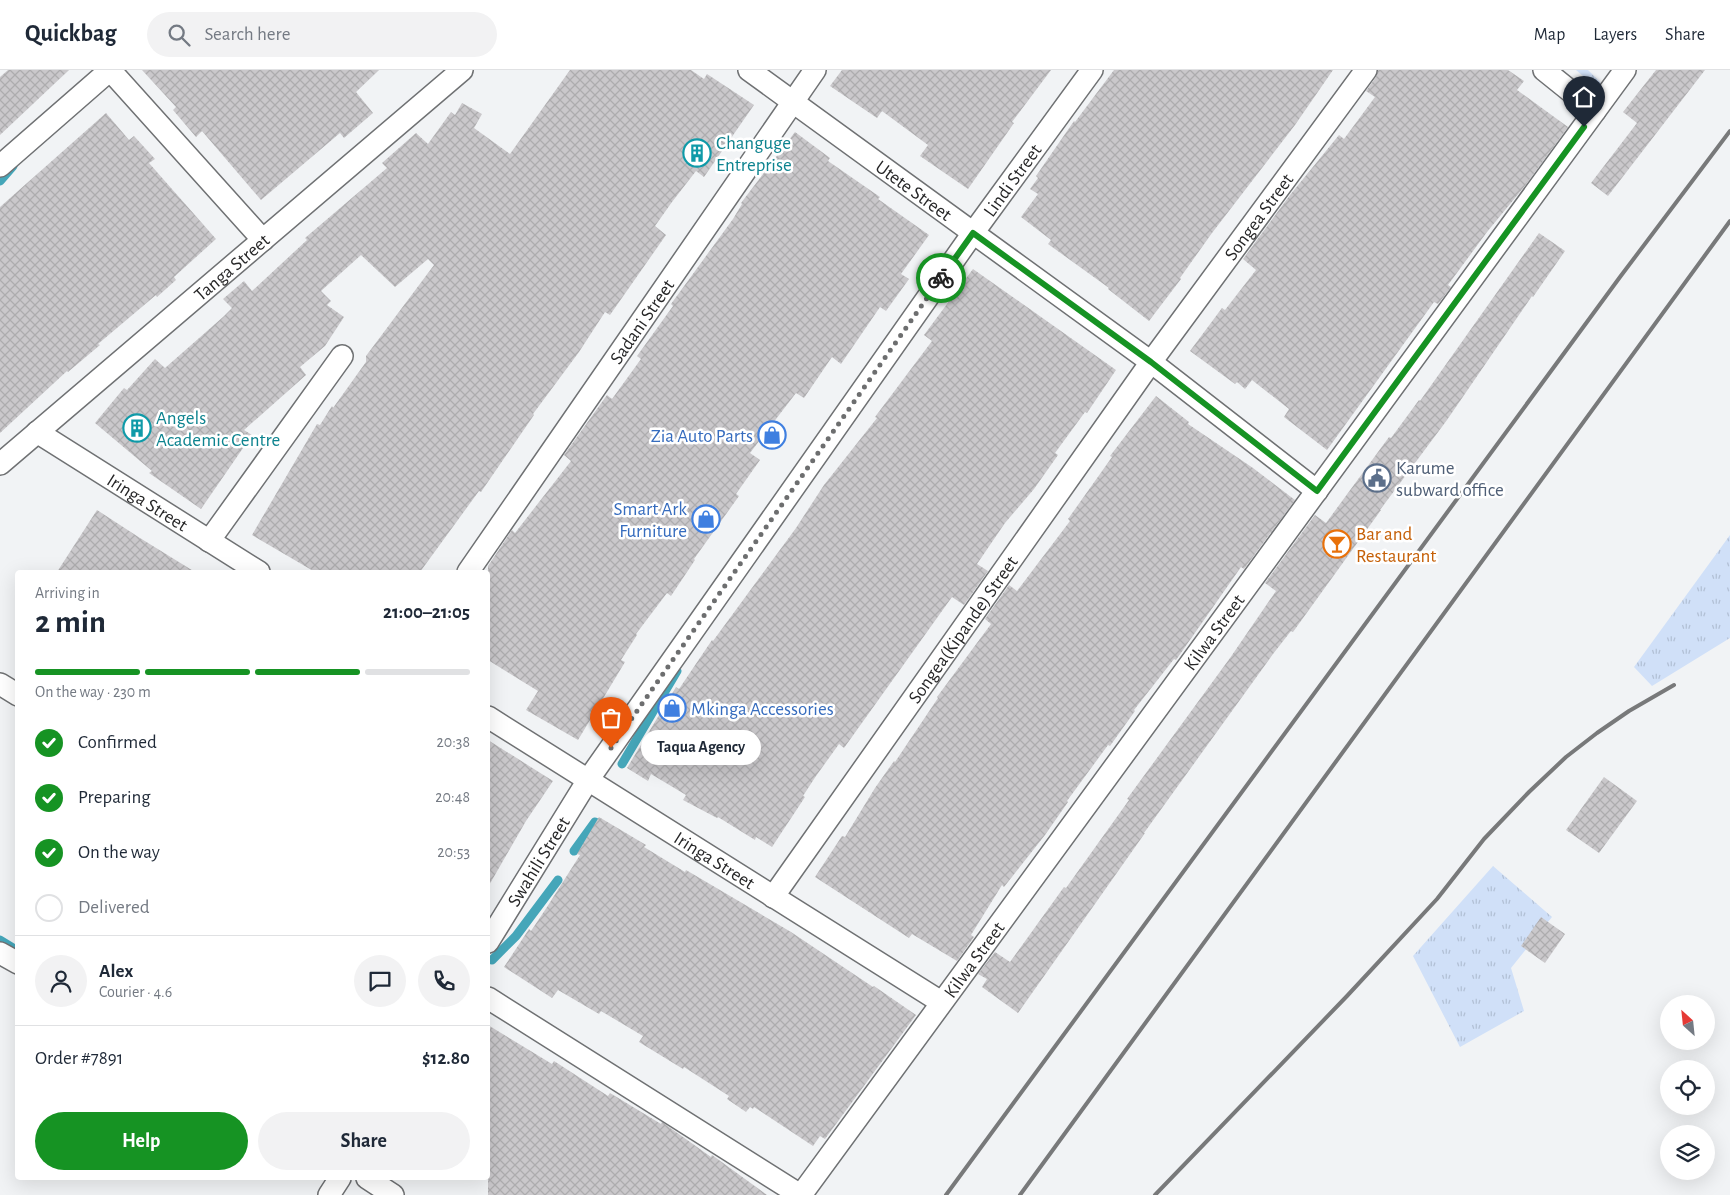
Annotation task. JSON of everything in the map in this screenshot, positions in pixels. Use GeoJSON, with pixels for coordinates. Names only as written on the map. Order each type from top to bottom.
{"type":"FeatureCollection","features":[{"type":"Feature","properties":{"kind":"street"},"geometry":{"type":"LineString","coordinates":[[0,166],[110,70],[263,240]]}},
{"type":"Feature","properties":{"kind":"street","name":"Tanga Street"},"geometry":{"type":"LineString","coordinates":[[0,464],[462,70]]}},
{"type":"Feature","properties":{"kind":"street","name":"Utete Street"},"geometry":{"type":"LineString","coordinates":[[749,70],[1151,362],[1317,491]]}},
{"type":"Feature","properties":{"kind":"street","name":"Sadani Street"},"geometry":{"type":"LineString","coordinates":[[469,570],[815,70]]}},
{"type":"Feature","properties":{"kind":"street","name":"Lindi Street"},"geometry":{"type":"LineString","coordinates":[[588,780],[973,233],[1092,70]]}},
{"type":"Feature","properties":{"kind":"street","name":"Songea Street"},"geometry":{"type":"LineString","coordinates":[[1151,362],[1366,70]]}},
{"type":"Feature","properties":{"kind":"street"},"geometry":{"type":"LineString","coordinates":[[1544,70],[1595,111]]}},
{"type":"Feature","properties":{"kind":"street","name":"Kilwa Street"},"geometry":{"type":"LineString","coordinates":[[800,1195],[1625,70]]}},
{"type":"Feature","properties":{"kind":"street"},"geometry":{"type":"LineString","coordinates":[[209,541],[342,356]]}},
{"type":"Feature","properties":{"kind":"street","name":"Songea(Kipande) Street"},"geometry":{"type":"LineString","coordinates":[[773,897],[1151,362]]}},
{"type":"Feature","properties":{"kind":"street","name":"Iringa Street"},"geometry":{"type":"LineString","coordinates":[[37,432],[256,570]]}},
{"type":"Feature","properties":{"kind":"street"},"geometry":{"type":"LineString","coordinates":[[0,684],[15,693]]}},
{"type":"Feature","properties":{"kind":"street","name":"Iringa Street"},"geometry":{"type":"LineString","coordinates":[[490,717],[941,1002]]}},
{"type":"Feature","properties":{"kind":"street","name":"Swahili Street"},"geometry":{"type":"LineString","coordinates":[[490,939],[588,780]]}},
{"type":"Feature","properties":{"kind":"street"},"geometry":{"type":"LineString","coordinates":[[0,952],[15,961]]}},
{"type":"Feature","properties":{"kind":"street"},"geometry":{"type":"LineString","coordinates":[[490,999],[800,1195]]}},
{"type":"Feature","properties":{"kind":"street"},"geometry":{"type":"LineString","coordinates":[[329,1195],[339,1180]]}},
{"type":"Feature","properties":{"kind":"street"},"geometry":{"type":"LineString","coordinates":[[370,1180],[394,1195]]}},
{"type":"Feature","properties":{"kind":"green space"},"geometry":{"type":"Polygon","coordinates":[[[1576,70],[1588,70],[1602,84],[1598,89],[1576,70]]]}},
{"type":"Feature","properties":{"kind":"green space"},"geometry":{"type":"Polygon","coordinates":[[[1730,535],[1730,638],[1652,686],[1634,667],[1730,535]]]}},
{"type":"Feature","properties":{"kind":"green space"},"geometry":{"type":"Polygon","coordinates":[[[1493,866],[1552,917],[1511,968],[1524,1011],[1460,1047],[1413,956],[1493,866]]]}},
{"type":"Feature","properties":{"kind":"building"},"geometry":{"type":"Polygon","coordinates":[[[8,70],[69,70],[0,135],[0,77],[8,70]]]}},
{"type":"Feature","properties":{"kind":"building"},"geometry":{"type":"Polygon","coordinates":[[[142,70],[379,70],[356,92],[373,113],[344,138],[340,133],[261,200],[202,131],[196,137],[173,110],[176,107],[142,70]]]}},
{"type":"Feature","properties":{"kind":"building"},"geometry":{"type":"Polygon","coordinates":[[[570,70],[691,70],[704,79],[707,74],[754,105],[704,177],[696,171],[672,202],[655,226],[666,235],[610,315],[605,312],[481,492],[479,491],[421,570],[312,570],[252,535],[317,424],[320,425],[332,406],[333,408],[366,362],[366,356],[434,265],[428,259],[395,287],[361,255],[321,291],[331,301],[327,305],[344,317],[325,346],[300,367],[306,375],[244,430],[252,435],[201,509],[149,473],[152,471],[95,423],[124,388],[127,390],[155,359],[165,368],[223,317],[232,308],[223,299],[244,281],[252,291],[307,240],[305,238],[387,168],[382,163],[416,133],[428,144],[451,112],[455,115],[462,103],[482,114],[474,128],[510,154],[570,70]]]}},
{"type":"Feature","properties":{"kind":"building"},"geometry":{"type":"Polygon","coordinates":[[[842,70],[1051,70],[1012,122],[1014,123],[968,189],[920,156],[928,145],[882,111],[877,118],[830,86],[842,70]]]}},
{"type":"Feature","properties":{"kind":"building"},"geometry":{"type":"Polygon","coordinates":[[[1114,70],[1333,70],[1295,125],[1212,233],[1181,279],[1149,321],[1109,288],[1048,244],[1051,240],[1021,217],[1038,194],[1030,189],[1038,178],[1036,176],[1074,121],[1114,70]]]}},
{"type":"Feature","properties":{"kind":"building"},"geometry":{"type":"Polygon","coordinates":[[[1378,70],[1508,70],[1524,81],[1517,90],[1568,127],[1448,285],[1451,287],[1438,304],[1434,302],[1327,450],[1284,417],[1289,409],[1252,380],[1245,389],[1237,382],[1235,384],[1190,351],[1222,308],[1225,310],[1256,270],[1243,259],[1290,195],[1339,135],[1344,139],[1375,97],[1366,91],[1376,77],[1378,70]]]}},
{"type":"Feature","properties":{"kind":"building"},"geometry":{"type":"Polygon","coordinates":[[[1656,70],[1705,70],[1608,196],[1591,183],[1637,123],[1623,112],[1656,70]]]}},
{"type":"Feature","properties":{"kind":"building"},"geometry":{"type":"Polygon","coordinates":[[[106,113],[129,140],[134,136],[155,159],[149,163],[216,239],[174,277],[176,280],[98,344],[100,345],[67,371],[0,433],[0,207],[106,113]]]}},
{"type":"Feature","properties":{"kind":"building"},"geometry":{"type":"Polygon","coordinates":[[[795,132],[830,158],[828,161],[880,197],[878,199],[929,235],[901,274],[909,279],[886,311],[880,307],[841,364],[832,357],[804,398],[796,393],[750,453],[760,460],[736,494],[739,496],[694,559],[671,596],[667,593],[636,634],[621,660],[625,662],[578,740],[526,710],[538,691],[490,661],[490,570],[488,570],[488,566],[512,530],[515,533],[571,461],[564,455],[607,395],[612,399],[641,359],[637,356],[673,306],[671,304],[733,219],[741,203],[795,132]]]}},
{"type":"Feature","properties":{"kind":"building"},"geometry":{"type":"Polygon","coordinates":[[[1539,233],[1565,251],[1447,420],[1293,632],[1291,631],[1273,654],[1144,833],[1018,1013],[982,987],[987,979],[978,974],[995,952],[1010,962],[1064,887],[1066,888],[1129,800],[1127,799],[1230,658],[1276,591],[1265,583],[1315,515],[1326,523],[1389,437],[1391,438],[1420,401],[1539,233]]]}},
{"type":"Feature","properties":{"kind":"building"},"geometry":{"type":"Polygon","coordinates":[[[973,269],[1116,370],[1087,413],[1085,412],[1055,453],[1058,455],[1034,489],[1005,523],[977,564],[988,571],[964,605],[952,597],[844,748],[839,744],[816,776],[803,796],[805,797],[772,847],[756,837],[755,840],[718,817],[683,800],[686,795],[651,774],[648,781],[627,768],[676,687],[679,689],[712,640],[796,528],[824,485],[877,418],[875,417],[932,341],[924,335],[973,269]]]}},
{"type":"Feature","properties":{"kind":"building"},"geometry":{"type":"Polygon","coordinates":[[[1156,396],[1189,422],[1188,424],[1253,468],[1295,500],[1244,569],[1241,567],[1176,660],[1174,659],[1134,710],[1110,746],[1108,745],[1067,801],[1045,835],[1004,887],[1002,885],[971,935],[974,937],[957,961],[912,934],[909,938],[815,877],[842,836],[845,837],[875,788],[895,762],[937,697],[991,624],[985,619],[1009,585],[1017,591],[1070,521],[1068,519],[1112,457],[1110,456],[1156,396]]]}},
{"type":"Feature","properties":{"kind":"building"},"geometry":{"type":"Polygon","coordinates":[[[97,510],[192,570],[58,570],[97,510]]]}},
{"type":"Feature","properties":{"kind":"building"},"geometry":{"type":"Polygon","coordinates":[[[490,741],[553,781],[526,821],[490,884],[490,741]]]}},
{"type":"Feature","properties":{"kind":"building"},"geometry":{"type":"Polygon","coordinates":[[[1604,777],[1637,801],[1599,853],[1566,830],[1604,777]]]}},
{"type":"Feature","properties":{"kind":"building"},"geometry":{"type":"Polygon","coordinates":[[[599,817],[646,845],[644,847],[685,872],[686,870],[791,932],[916,1015],[825,1139],[820,1136],[813,1146],[754,1107],[753,1109],[750,1107],[746,1112],[727,1099],[729,1096],[684,1067],[683,1069],[639,1042],[643,1036],[601,1011],[599,1014],[558,990],[552,998],[504,967],[529,929],[531,931],[580,855],[577,854],[599,817]]]}},
{"type":"Feature","properties":{"kind":"building"},"geometry":{"type":"Polygon","coordinates":[[[1541,917],[1565,934],[1545,963],[1521,946],[1541,917]]]}},
{"type":"Feature","properties":{"kind":"building"},"geometry":{"type":"Polygon","coordinates":[[[490,1026],[552,1064],[554,1061],[608,1096],[610,1093],[661,1124],[662,1122],[767,1195],[488,1195],[488,1180],[490,1180],[490,1026]]]}},
{"type":"Feature","properties":{"kind":"waterway"},"geometry":{"type":"LineString","coordinates":[[0,181],[13,166]]}},
{"type":"Feature","properties":{"kind":"waterway"},"geometry":{"type":"LineString","coordinates":[[622,764],[677,671]]}},
{"type":"Feature","properties":{"kind":"waterway"},"geometry":{"type":"LineString","coordinates":[[574,851],[595,822]]}},
{"type":"Feature","properties":{"kind":"waterway"},"geometry":{"type":"LineString","coordinates":[[492,960],[516,936],[558,880]]}},
{"type":"Feature","properties":{"kind":"waterway"},"geometry":{"type":"LineString","coordinates":[[0,940],[15,949]]}},
{"type":"Feature","properties":{"kind":"railway"},"geometry":{"type":"LineString","coordinates":[[946,1195],[1620,277],[1730,131]]}},
{"type":"Feature","properties":{"kind":"railway"},"geometry":{"type":"LineString","coordinates":[[1020,1195],[1730,221]]}},
{"type":"Feature","properties":{"kind":"railway"},"geometry":{"type":"LineString","coordinates":[[1155,1195],[1347,996],[1437,899],[1484,839],[1529,792],[1566,757],[1597,733],[1629,711],[1674,685]]}},
{"type":"Feature","properties":{"kind":"way so far"},"geometry":{"type":"LineString","coordinates":[[611,748],[941,278]]}},
{"type":"Feature","properties":{"kind":"place","name":"Changuge Entreprise"},"geometry":{"type":"Point","coordinates":[697,153]}},
{"type":"Feature","properties":{"kind":"place","name":"Angels Academic Centre"},"geometry":{"type":"Point","coordinates":[137,428]}},
{"type":"Feature","properties":{"kind":"place","name":"Zia Auto Parts"},"geometry":{"type":"Point","coordinates":[772,435]}},
{"type":"Feature","properties":{"kind":"place","name":"Karume subward office"},"geometry":{"type":"Point","coordinates":[1377,478]}},
{"type":"Feature","properties":{"kind":"place","name":"Smart Ark Furniture"},"geometry":{"type":"Point","coordinates":[706,519]}},
{"type":"Feature","properties":{"kind":"place","name":"Bar and Restaurant"},"geometry":{"type":"Point","coordinates":[1337,544]}},
{"type":"Feature","properties":{"kind":"place","name":"Mkinga Accessories"},"geometry":{"type":"Point","coordinates":[672,708]}},
{"type":"Feature","properties":{"kind":"place","name":"Taqua Agency"},"geometry":{"type":"Point","coordinates":[611,748]}},
{"type":"Feature","properties":{"kind":"route"},"geometry":{"type":"LineString","coordinates":[[941,278],[973,233],[1151,362],[1317,491],[1584,127]]}}]}
